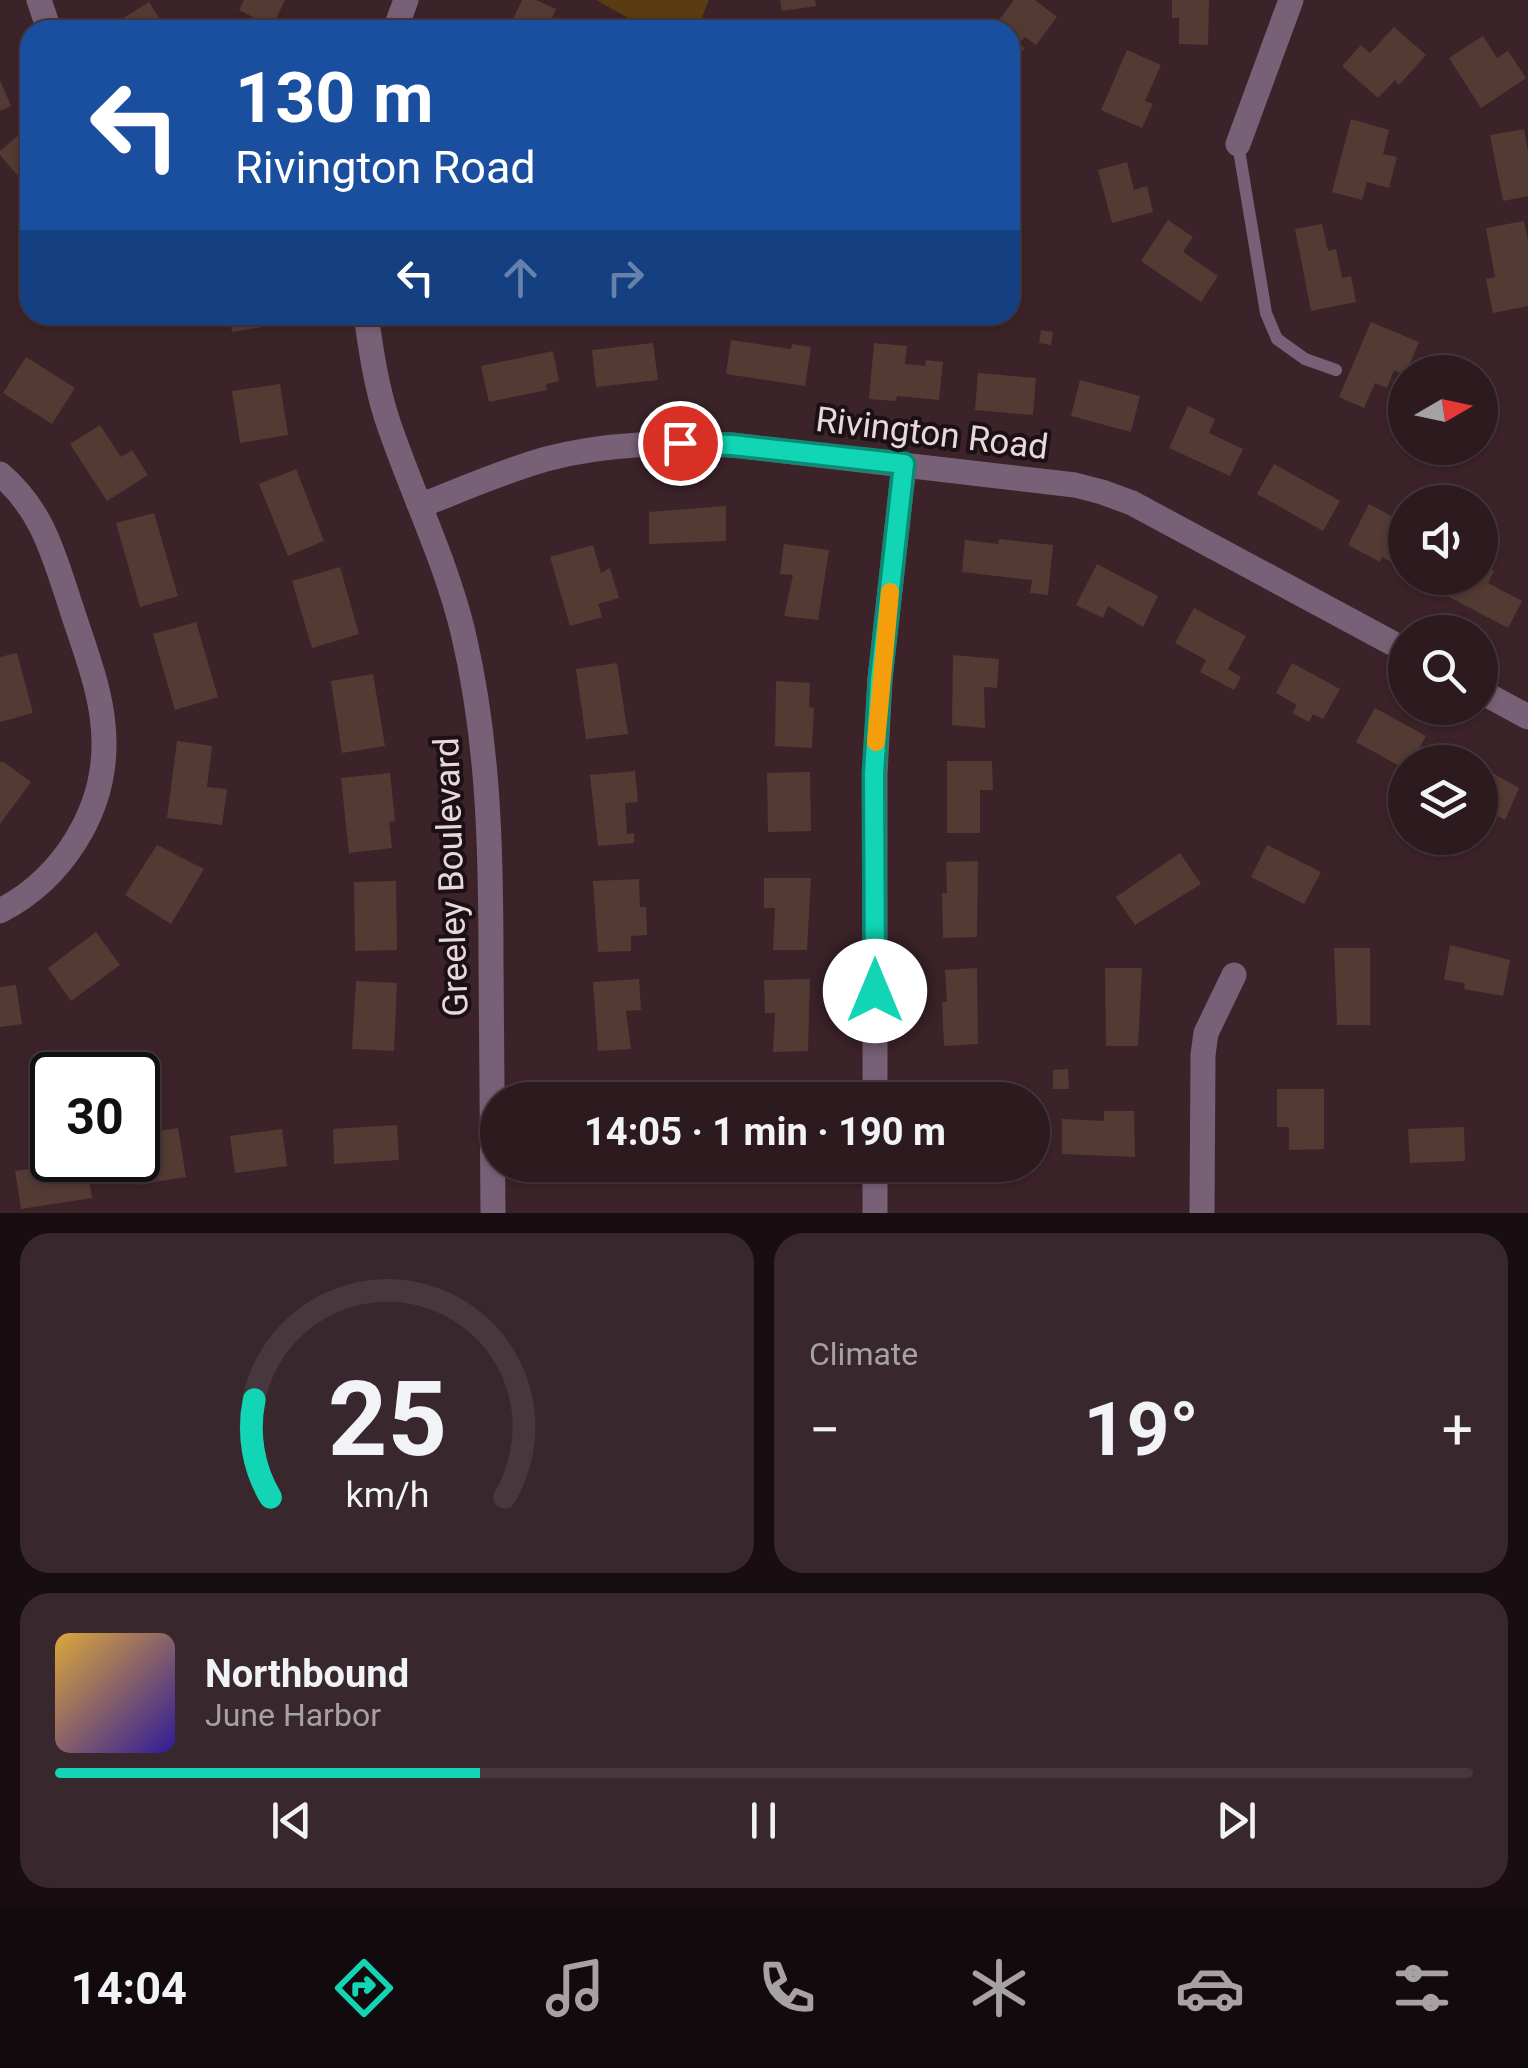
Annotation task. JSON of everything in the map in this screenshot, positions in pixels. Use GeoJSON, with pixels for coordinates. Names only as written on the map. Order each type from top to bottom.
{"type":"FeatureCollection","features":[{"type":"Feature","properties":{"kind":"street"},"geometry":{"type":"LineString","coordinates":[[1238,144],[1290,0]]}},
{"type":"Feature","properties":{"kind":"street","name":"Greeley Boulevard"},"geometry":{"type":"LineString","coordinates":[[367,325],[372,362],[388,419],[445,569],[463,633],[486,768],[491,868],[492,1213]]}},
{"type":"Feature","properties":{"kind":"street","name":"Rivington Road"},"geometry":{"type":"LineString","coordinates":[[422,505],[547,459],[634,445],[732,445],[1075,486],[1117,497],[1388,641]]}},
{"type":"Feature","properties":{"kind":"street"},"geometry":{"type":"LineString","coordinates":[[875,1082],[874,774],[880,679],[904,464]]}},
{"type":"Feature","properties":{"kind":"street"},"geometry":{"type":"LineString","coordinates":[[0,474],[18,489],[46,532],[91,669],[104,741],[102,774],[82,831],[46,879],[16,903],[0,910]]}},
{"type":"Feature","properties":{"kind":"street"},"geometry":{"type":"LineString","coordinates":[[1498,701],[1528,717]]}},
{"type":"Feature","properties":{"kind":"street"},"geometry":{"type":"LineString","coordinates":[[1202,1213],[1206,1033],[1234,975]]}},
{"type":"Feature","properties":{"kind":"street"},"geometry":{"type":"LineString","coordinates":[[875,1182],[875,1213]]}},
{"type":"Feature","properties":{"kind":"lane"},"geometry":{"type":"LineString","coordinates":[[1238,144],[1266,313],[1277,339],[1305,359],[1336,370]]}},
{"type":"Feature","properties":{"kind":"shaded area"},"geometry":{"type":"Polygon","coordinates":[[[596,0],[709,0],[701,20],[632,20],[596,0]]]}},
{"type":"Feature","properties":{"kind":"building"},"geometry":{"type":"Polygon","coordinates":[[[244,0],[285,0],[275,20],[258,20],[239,10],[244,0]]]}},
{"type":"Feature","properties":{"kind":"building"},"geometry":{"type":"Polygon","coordinates":[[[522,0],[536,0],[556,9],[551,20],[513,20],[522,0]]]}},
{"type":"Feature","properties":{"kind":"building"},"geometry":{"type":"Polygon","coordinates":[[[780,0],[815,0],[816,6],[782,11],[780,0]]]}},
{"type":"Feature","properties":{"kind":"building"},"geometry":{"type":"Polygon","coordinates":[[[1014,0],[1035,0],[1057,17],[1036,45],[1025,37],[1020,43],[1020,20],[999,20],[1014,0]]]}},
{"type":"Feature","properties":{"kind":"building"},"geometry":{"type":"Polygon","coordinates":[[[1172,0],[1209,0],[1208,45],[1179,44],[1179,18],[1172,18],[1172,0]]]}},
{"type":"Feature","properties":{"kind":"building"},"geometry":{"type":"Polygon","coordinates":[[[149,2],[161,20],[120,20],[149,2]]]}},
{"type":"Feature","properties":{"kind":"building"},"geometry":{"type":"Polygon","coordinates":[[[1394,27],[1426,55],[1399,85],[1395,80],[1378,98],[1342,66],[1361,45],[1370,53],[1394,27]]]}},
{"type":"Feature","properties":{"kind":"building"},"geometry":{"type":"Polygon","coordinates":[[[1483,36],[1497,58],[1508,51],[1526,78],[1481,108],[1449,58],[1483,36]]]}},
{"type":"Feature","properties":{"kind":"building"},"geometry":{"type":"Polygon","coordinates":[[[1127,50],[1161,65],[1145,101],[1153,104],[1142,128],[1101,110],[1127,50]]]}},
{"type":"Feature","properties":{"kind":"building"},"geometry":{"type":"Polygon","coordinates":[[[0,80],[11,106],[0,111],[0,80]]]}},
{"type":"Feature","properties":{"kind":"building"},"geometry":{"type":"Polygon","coordinates":[[[1351,119],[1389,130],[1383,154],[1397,157],[1389,188],[1367,182],[1362,200],[1332,192],[1351,119]]]}},
{"type":"Feature","properties":{"kind":"building"},"geometry":{"type":"Polygon","coordinates":[[[1524,129],[1528,196],[1503,201],[1490,135],[1524,129]]]}},
{"type":"Feature","properties":{"kind":"building"},"geometry":{"type":"Polygon","coordinates":[[[20,134],[20,178],[0,155],[20,134]]]}},
{"type":"Feature","properties":{"kind":"building"},"geometry":{"type":"Polygon","coordinates":[[[1127,162],[1134,190],[1147,186],[1153,212],[1112,223],[1098,170],[1127,162]]]}},
{"type":"Feature","properties":{"kind":"building"},"geometry":{"type":"Polygon","coordinates":[[[1168,220],[1193,237],[1183,252],[1218,276],[1201,302],[1141,261],[1168,220]]]}},
{"type":"Feature","properties":{"kind":"building"},"geometry":{"type":"Polygon","coordinates":[[[1524,221],[1528,240],[1528,306],[1493,313],[1486,279],[1495,277],[1486,228],[1524,221]]]}},
{"type":"Feature","properties":{"kind":"building"},"geometry":{"type":"Polygon","coordinates":[[[1322,224],[1328,251],[1336,249],[1342,278],[1351,276],[1356,302],[1311,311],[1295,229],[1322,224]]]}},
{"type":"Feature","properties":{"kind":"building"},"geometry":{"type":"Polygon","coordinates":[[[1371,322],[1419,342],[1413,355],[1388,355],[1387,388],[1375,383],[1364,408],[1339,397],[1371,322]]]}},
{"type":"Feature","properties":{"kind":"building"},"geometry":{"type":"Polygon","coordinates":[[[231,325],[270,326],[232,332],[231,325]]]}},
{"type":"Feature","properties":{"kind":"building"},"geometry":{"type":"Polygon","coordinates":[[[1041,330],[1053,332],[1051,345],[1039,343],[1041,330]]]}},
{"type":"Feature","properties":{"kind":"building"},"geometry":{"type":"Polygon","coordinates":[[[731,340],[791,349],[792,344],[811,347],[805,386],[726,374],[731,340]]]}},
{"type":"Feature","properties":{"kind":"building"},"geometry":{"type":"Polygon","coordinates":[[[653,343],[658,380],[596,387],[592,350],[653,343]]]}},
{"type":"Feature","properties":{"kind":"building"},"geometry":{"type":"Polygon","coordinates":[[[874,343],[907,346],[905,364],[925,366],[926,360],[943,362],[939,400],[897,396],[896,401],[869,399],[874,343]]]}},
{"type":"Feature","properties":{"kind":"building"},"geometry":{"type":"Polygon","coordinates":[[[553,351],[559,381],[546,384],[547,390],[489,402],[481,366],[553,351]]]}},
{"type":"Feature","properties":{"kind":"building"},"geometry":{"type":"Polygon","coordinates":[[[26,357],[75,388],[52,424],[3,393],[26,357]]]}},
{"type":"Feature","properties":{"kind":"building"},"geometry":{"type":"Polygon","coordinates":[[[978,373],[1036,378],[1033,415],[975,410],[978,373]]]}},
{"type":"Feature","properties":{"kind":"building"},"geometry":{"type":"Polygon","coordinates":[[[1080,380],[1140,396],[1131,432],[1071,416],[1080,380]]]}},
{"type":"Feature","properties":{"kind":"building"},"geometry":{"type":"Polygon","coordinates":[[[280,384],[288,435],[240,443],[232,391],[280,384]]]}},
{"type":"Feature","properties":{"kind":"building"},"geometry":{"type":"Polygon","coordinates":[[[1188,406],[1215,419],[1209,433],[1243,449],[1230,476],[1169,448],[1188,406]]]}},
{"type":"Feature","properties":{"kind":"building"},"geometry":{"type":"Polygon","coordinates":[[[100,425],[121,457],[132,450],[148,475],[107,501],[70,444],[100,425]]]}},
{"type":"Feature","properties":{"kind":"building"},"geometry":{"type":"Polygon","coordinates":[[[1274,464],[1340,501],[1323,531],[1257,494],[1274,464]]]}},
{"type":"Feature","properties":{"kind":"building"},"geometry":{"type":"Polygon","coordinates":[[[296,469],[324,541],[288,556],[259,484],[296,469]]]}},
{"type":"Feature","properties":{"kind":"building"},"geometry":{"type":"Polygon","coordinates":[[[1369,504],[1388,514],[1388,560],[1382,557],[1380,562],[1348,545],[1369,504]]]}},
{"type":"Feature","properties":{"kind":"building"},"geometry":{"type":"Polygon","coordinates":[[[726,506],[726,541],[649,544],[649,512],[726,506]]]}},
{"type":"Feature","properties":{"kind":"building"},"geometry":{"type":"Polygon","coordinates":[[[154,513],[178,596],[140,607],[116,523],[154,513]]]}},
{"type":"Feature","properties":{"kind":"building"},"geometry":{"type":"Polygon","coordinates":[[[999,539],[1053,545],[1048,595],[1030,593],[1032,580],[962,572],[965,540],[998,544],[999,539]]]}},
{"type":"Feature","properties":{"kind":"building"},"geometry":{"type":"Polygon","coordinates":[[[784,544],[829,550],[818,620],[784,616],[793,575],[780,574],[784,544]]]}},
{"type":"Feature","properties":{"kind":"building"},"geometry":{"type":"Polygon","coordinates":[[[593,545],[601,573],[610,568],[619,598],[598,604],[602,617],[570,626],[550,557],[593,545]]]}},
{"type":"Feature","properties":{"kind":"building"},"geometry":{"type":"Polygon","coordinates":[[[1097,564],[1158,596],[1143,627],[1108,606],[1103,618],[1076,605],[1097,564]]]}},
{"type":"Feature","properties":{"kind":"building"},"geometry":{"type":"Polygon","coordinates":[[[340,567],[359,634],[312,648],[292,581],[340,567]]]}},
{"type":"Feature","properties":{"kind":"building"},"geometry":{"type":"Polygon","coordinates":[[[1498,588],[1522,601],[1508,628],[1498,623],[1498,615],[1483,615],[1445,595],[1498,595],[1498,588]]]}},
{"type":"Feature","properties":{"kind":"building"},"geometry":{"type":"Polygon","coordinates":[[[1194,608],[1246,636],[1228,669],[1241,677],[1234,690],[1200,672],[1206,660],[1175,643],[1194,608]]]}},
{"type":"Feature","properties":{"kind":"building"},"geometry":{"type":"Polygon","coordinates":[[[196,622],[218,697],[175,710],[153,634],[196,622]]]}},
{"type":"Feature","properties":{"kind":"building"},"geometry":{"type":"Polygon","coordinates":[[[17,653],[33,713],[0,722],[0,657],[17,653]]]}},
{"type":"Feature","properties":{"kind":"building"},"geometry":{"type":"Polygon","coordinates":[[[953,655],[999,659],[997,688],[984,687],[985,728],[952,725],[953,655]]]}},
{"type":"Feature","properties":{"kind":"building"},"geometry":{"type":"Polygon","coordinates":[[[617,663],[628,734],[586,739],[576,669],[617,663]]]}},
{"type":"Feature","properties":{"kind":"building"},"geometry":{"type":"Polygon","coordinates":[[[1292,663],[1340,689],[1323,719],[1313,714],[1309,722],[1292,713],[1297,705],[1276,693],[1292,663]]]}},
{"type":"Feature","properties":{"kind":"building"},"geometry":{"type":"Polygon","coordinates":[[[373,674],[385,746],[342,753],[331,681],[373,674]]]}},
{"type":"Feature","properties":{"kind":"building"},"geometry":{"type":"Polygon","coordinates":[[[776,681],[810,683],[809,707],[814,708],[812,748],[775,746],[776,681]]]}},
{"type":"Feature","properties":{"kind":"building"},"geometry":{"type":"Polygon","coordinates":[[[1375,708],[1388,715],[1388,725],[1406,725],[1426,736],[1421,745],[1388,745],[1388,760],[1356,742],[1375,708]]]}},
{"type":"Feature","properties":{"kind":"building"},"geometry":{"type":"Polygon","coordinates":[[[177,741],[212,746],[207,787],[227,789],[222,825],[167,818],[177,741]]]}},
{"type":"Feature","properties":{"kind":"building"},"geometry":{"type":"Polygon","coordinates":[[[947,761],[992,761],[993,790],[980,790],[980,833],[947,833],[947,761]]]}},
{"type":"Feature","properties":{"kind":"building"},"geometry":{"type":"Polygon","coordinates":[[[0,763],[31,782],[0,824],[0,763]]]}},
{"type":"Feature","properties":{"kind":"building"},"geometry":{"type":"Polygon","coordinates":[[[635,771],[638,802],[625,803],[627,834],[634,833],[634,843],[598,846],[590,775],[635,771]]]}},
{"type":"Feature","properties":{"kind":"building"},"geometry":{"type":"Polygon","coordinates":[[[810,772],[811,831],[768,832],[767,773],[810,772]]]}},
{"type":"Feature","properties":{"kind":"building"},"geometry":{"type":"Polygon","coordinates":[[[390,773],[395,821],[389,822],[392,848],[349,853],[341,778],[390,773]]]}},
{"type":"Feature","properties":{"kind":"building"},"geometry":{"type":"Polygon","coordinates":[[[1498,776],[1519,788],[1505,820],[1498,816],[1498,776]]]}},
{"type":"Feature","properties":{"kind":"building"},"geometry":{"type":"Polygon","coordinates":[[[157,845],[204,869],[171,924],[125,895],[157,845]]]}},
{"type":"Feature","properties":{"kind":"building"},"geometry":{"type":"Polygon","coordinates":[[[1267,845],[1321,872],[1304,904],[1251,877],[1267,845]]]}},
{"type":"Feature","properties":{"kind":"building"},"geometry":{"type":"Polygon","coordinates":[[[1180,853],[1201,884],[1135,925],[1116,897],[1180,853]]]}},
{"type":"Feature","properties":{"kind":"building"},"geometry":{"type":"Polygon","coordinates":[[[978,861],[977,937],[943,938],[946,862],[978,861]]]}},
{"type":"Feature","properties":{"kind":"building"},"geometry":{"type":"Polygon","coordinates":[[[764,878],[811,878],[807,950],[773,950],[775,908],[764,908],[764,878]]]}},
{"type":"Feature","properties":{"kind":"building"},"geometry":{"type":"Polygon","coordinates":[[[639,879],[647,935],[631,936],[631,951],[598,952],[593,881],[639,879]]]}},
{"type":"Feature","properties":{"kind":"building"},"geometry":{"type":"Polygon","coordinates":[[[396,881],[397,950],[355,951],[354,882],[396,881]]]}},
{"type":"Feature","properties":{"kind":"building"},"geometry":{"type":"Polygon","coordinates":[[[96,932],[120,965],[71,1001],[48,968],[96,932]]]}},
{"type":"Feature","properties":{"kind":"building"},"geometry":{"type":"Polygon","coordinates":[[[1450,945],[1510,960],[1503,996],[1464,989],[1465,983],[1444,980],[1450,945]]]}},
{"type":"Feature","properties":{"kind":"building"},"geometry":{"type":"Polygon","coordinates":[[[1334,948],[1370,948],[1370,1025],[1337,1025],[1334,948]]]}},
{"type":"Feature","properties":{"kind":"building"},"geometry":{"type":"Polygon","coordinates":[[[977,968],[978,1044],[944,1046],[945,970],[977,968]]]}},
{"type":"Feature","properties":{"kind":"building"},"geometry":{"type":"Polygon","coordinates":[[[1105,968],[1142,968],[1138,1046],[1106,1046],[1105,968]]]}},
{"type":"Feature","properties":{"kind":"building"},"geometry":{"type":"Polygon","coordinates":[[[639,979],[641,1010],[626,1011],[631,1049],[598,1051],[593,982],[639,979]]]}},
{"type":"Feature","properties":{"kind":"building"},"geometry":{"type":"Polygon","coordinates":[[[810,979],[808,1051],[773,1052],[775,1013],[765,1013],[764,980],[810,979]]]}},
{"type":"Feature","properties":{"kind":"building"},"geometry":{"type":"Polygon","coordinates":[[[356,981],[397,983],[394,1051],[352,1049],[356,981]]]}},
{"type":"Feature","properties":{"kind":"building"},"geometry":{"type":"Polygon","coordinates":[[[16,985],[22,1024],[0,1027],[0,987],[16,985]]]}},
{"type":"Feature","properties":{"kind":"building"},"geometry":{"type":"Polygon","coordinates":[[[1068,1069],[1069,1089],[1053,1089],[1053,1070],[1068,1069]]]}},
{"type":"Feature","properties":{"kind":"building"},"geometry":{"type":"Polygon","coordinates":[[[1277,1089],[1324,1089],[1324,1149],[1289,1150],[1289,1127],[1277,1127],[1277,1089]]]}},
{"type":"Feature","properties":{"kind":"building"},"geometry":{"type":"Polygon","coordinates":[[[1104,1111],[1134,1111],[1135,1157],[1062,1154],[1062,1119],[1104,1121],[1104,1111]]]}},
{"type":"Feature","properties":{"kind":"building"},"geometry":{"type":"Polygon","coordinates":[[[397,1125],[399,1160],[334,1164],[333,1129],[397,1125]]]}},
{"type":"Feature","properties":{"kind":"building"},"geometry":{"type":"Polygon","coordinates":[[[1464,1127],[1465,1161],[1410,1163],[1408,1129],[1464,1127]]]}},
{"type":"Feature","properties":{"kind":"building"},"geometry":{"type":"Polygon","coordinates":[[[178,1128],[186,1177],[160,1181],[160,1131],[178,1128]]]}},
{"type":"Feature","properties":{"kind":"building"},"geometry":{"type":"Polygon","coordinates":[[[282,1129],[287,1166],[235,1173],[230,1136],[282,1129]]]}},
{"type":"Feature","properties":{"kind":"building"},"geometry":{"type":"Polygon","coordinates":[[[30,1169],[30,1182],[89,1182],[92,1198],[21,1209],[15,1171],[30,1169]]]}},
{"type":"Feature","properties":{"kind":"slow traffic"},"geometry":{"type":"LineString","coordinates":[[876,742],[890,592]]}},
{"type":"Feature","properties":{"kind":"route"},"geometry":{"type":"LineString","coordinates":[[680,443],[904,464],[880,679],[874,774],[875,991]]}}]}
